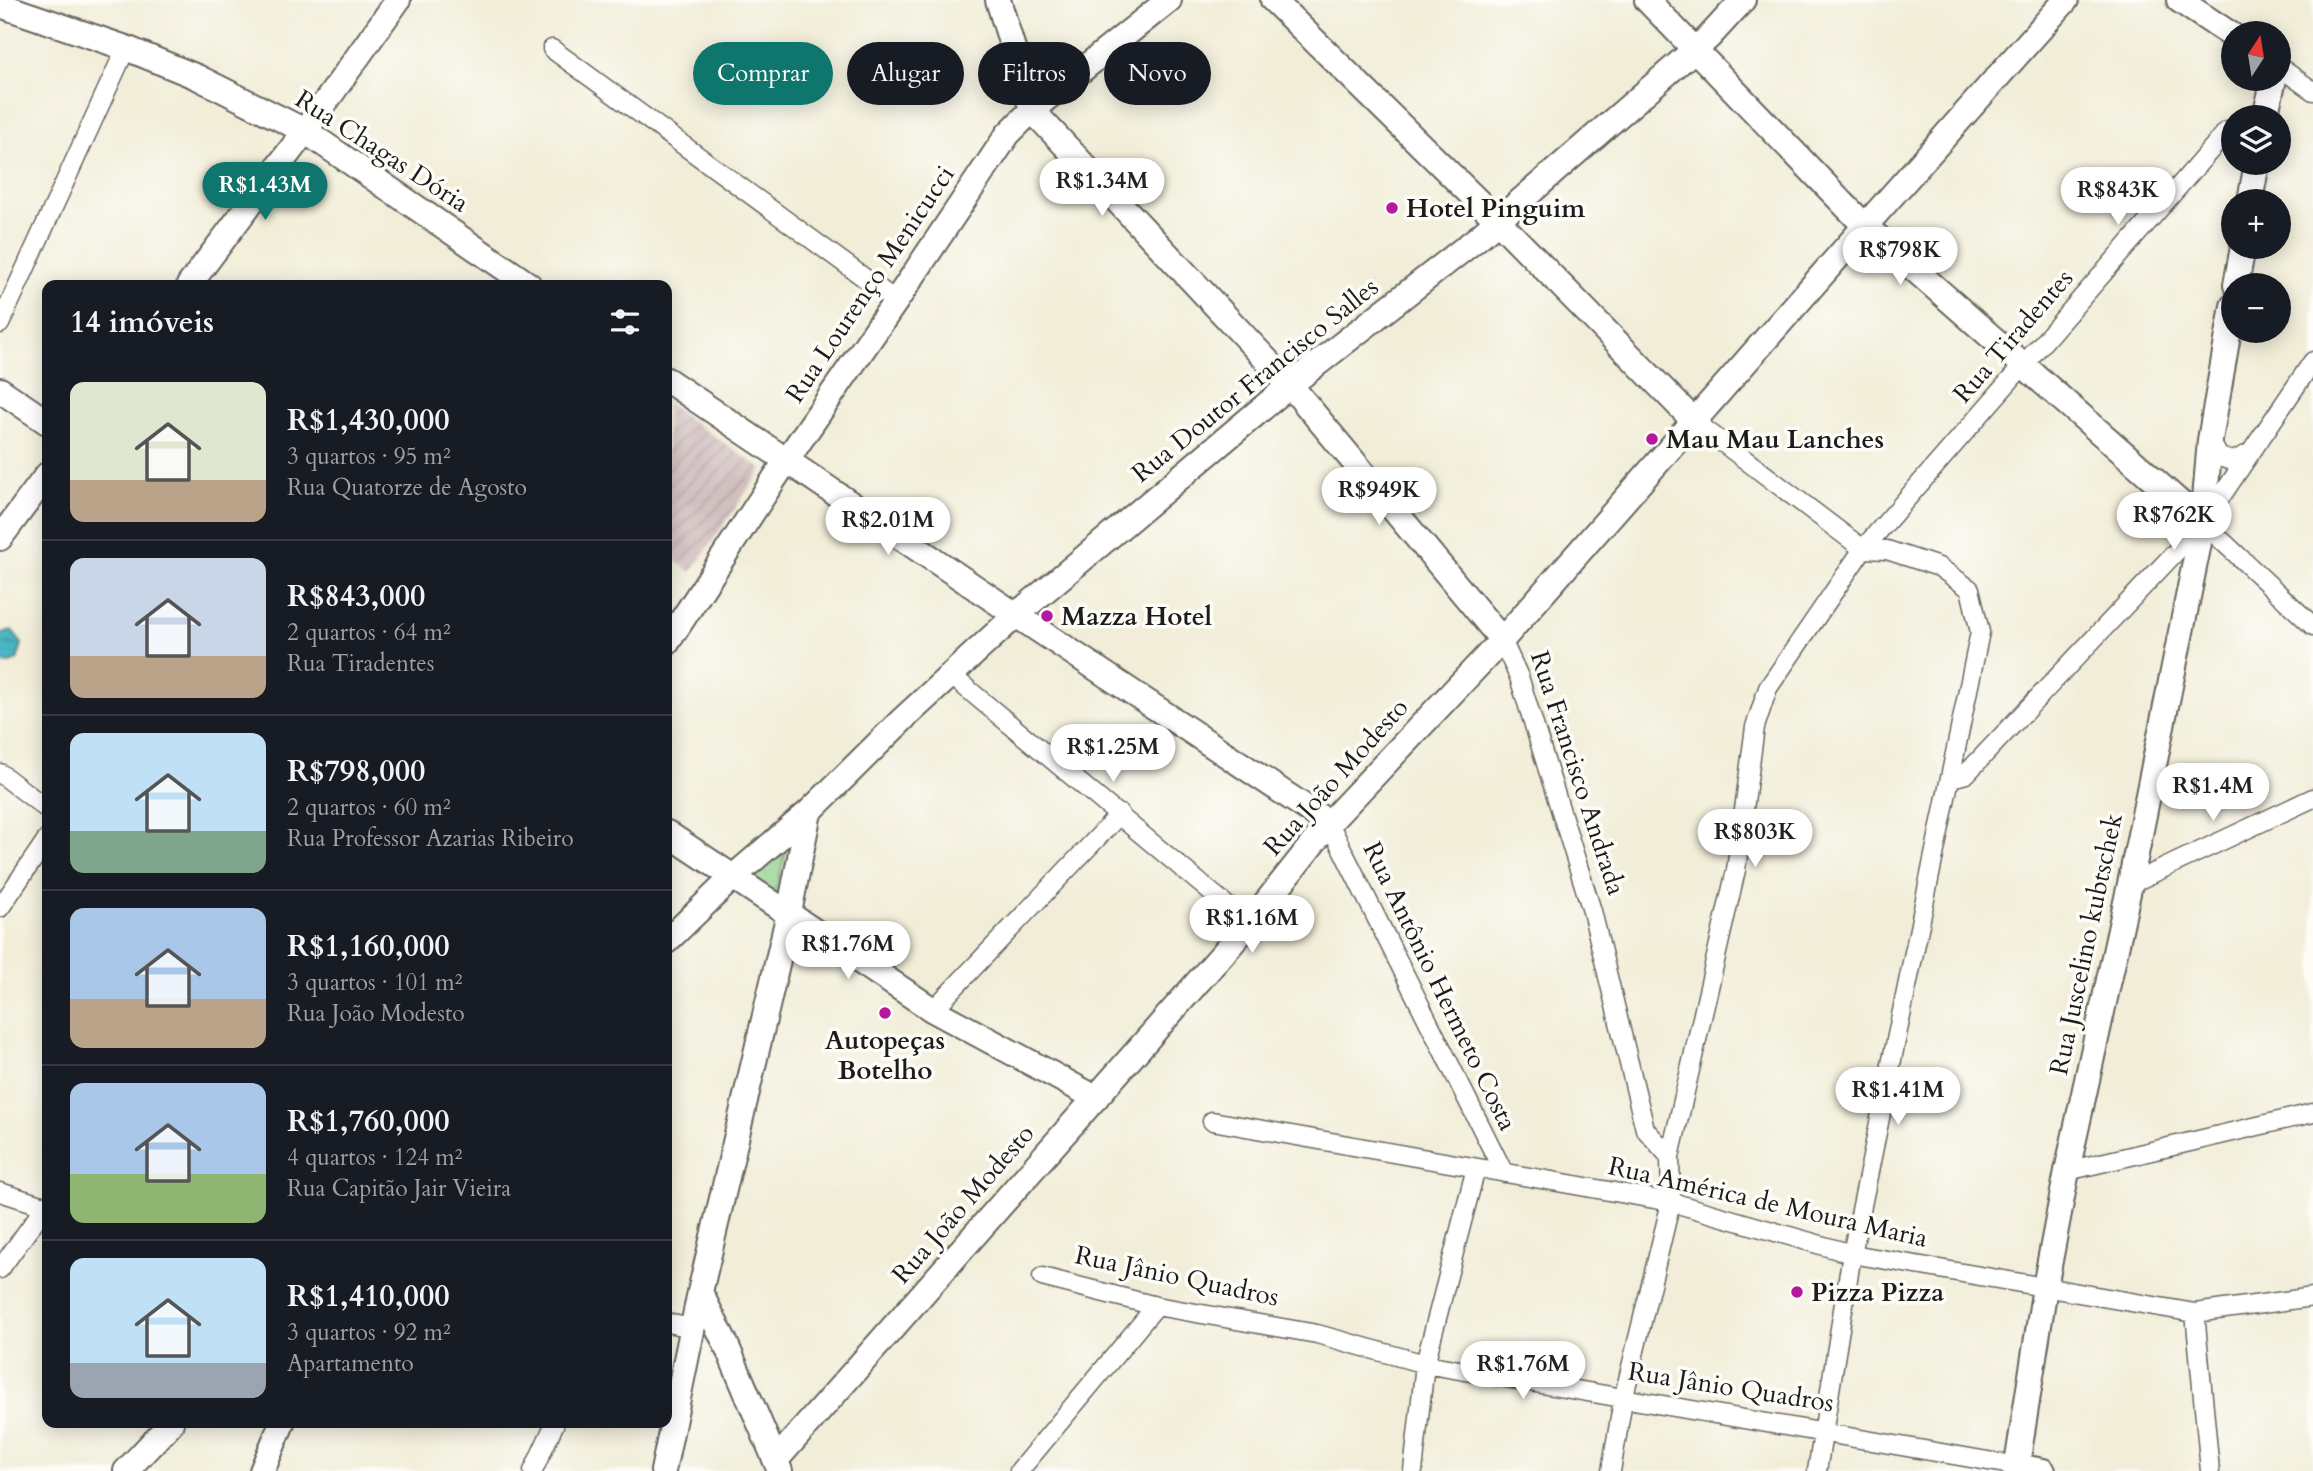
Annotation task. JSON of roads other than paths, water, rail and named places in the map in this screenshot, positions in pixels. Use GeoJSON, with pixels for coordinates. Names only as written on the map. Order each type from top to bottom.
{"type":"FeatureCollection","features":[{"type":"Feature","properties":{"kind":"main road"},"geometry":{"type":"LineString","coordinates":[[194,280],[398,0]]}},
{"type":"Feature","properties":{"kind":"main road"},"geometry":{"type":"LineString","coordinates":[[999,0],[1032,110]]}},
{"type":"Feature","properties":{"kind":"main road","name":"Rua Lourenço Menicucci"},"geometry":{"type":"LineString","coordinates":[[672,635],[786,461],[1008,134],[1032,110],[1169,0]]}},
{"type":"Feature","properties":{"kind":"main road"},"geometry":{"type":"LineString","coordinates":[[1273,0],[1498,221],[1694,421]]}},
{"type":"Feature","properties":{"kind":"main road"},"geometry":{"type":"LineString","coordinates":[[1647,0],[1865,226],[2203,523]]}},
{"type":"Feature","properties":{"kind":"main road","name":"Rua Doutor Francisco Salles"},"geometry":{"type":"LineString","coordinates":[[672,936],[733,877],[809,812],[903,719],[1016,615],[1290,386],[1498,221],[1693,50],[1743,0]]}},
{"type":"Feature","properties":{"kind":"main road","name":"Rua João Modesto"},"geometry":{"type":"LineString","coordinates":[[778,1465],[1249,923],[1329,823],[1502,640],[2066,0]]}},
{"type":"Feature","properties":{"kind":"main road"},"geometry":{"type":"LineString","coordinates":[[2179,0],[2221,28]]}},
{"type":"Feature","properties":{"kind":"main road","name":"Rua Chagas Dória"},"geometry":{"type":"LineString","coordinates":[[0,5],[126,48],[197,78],[305,131],[519,280]]}},
{"type":"Feature","properties":{"kind":"main road","name":"Rua Francisco Andrada"},"geometry":{"type":"LineString","coordinates":[[1032,110],[1290,386],[1502,640]]}},
{"type":"Feature","properties":{"kind":"main road","name":"Rua Juscelino kubtschek"},"geometry":{"type":"LineString","coordinates":[[2017,1469],[2045,1287],[2067,1171],[2130,884],[2203,523],[2210,440],[2227,343]]}},
{"type":"Feature","properties":{"kind":"main road"},"geometry":{"type":"LineString","coordinates":[[672,383],[1329,823]]}},
{"type":"Feature","properties":{"kind":"main road"},"geometry":{"type":"LineString","coordinates":[[0,390],[42,419]]}},
{"type":"Feature","properties":{"kind":"main road"},"geometry":{"type":"LineString","coordinates":[[0,538],[42,482]]}},
{"type":"Feature","properties":{"kind":"main road"},"geometry":{"type":"LineString","coordinates":[[663,1471],[700,1293],[789,913],[809,812]]}},
{"type":"Feature","properties":{"kind":"main road"},"geometry":{"type":"LineString","coordinates":[[672,836],[933,1010],[1096,1098]]}},
{"type":"Feature","properties":{"kind":"main road"},"geometry":{"type":"LineString","coordinates":[[700,1293],[725,1342],[778,1465]]}},
{"type":"Feature","properties":{"kind":"main road"},"geometry":{"type":"LineString","coordinates":[[694,1328],[712,1333],[725,1342]]}},
{"type":"Feature","properties":{"kind":"main road"},"geometry":{"type":"LineString","coordinates":[[126,1471],[166,1428]]}},
{"type":"Feature","properties":{"kind":"main road"},"geometry":{"type":"LineString","coordinates":[[262,1471],[280,1428]]}},
{"type":"Feature","properties":{"kind":"main road","name":"Rua Jânio Quadros"},"geometry":{"type":"LineString","coordinates":[[2017,1469],[2043,1471]]}},
{"type":"Feature","properties":{"kind":"street"},"geometry":{"type":"LineString","coordinates":[[0,324],[126,48]]}},
{"type":"Feature","properties":{"kind":"street"},"geometry":{"type":"LineString","coordinates":[[552,49],[896,301]]}},
{"type":"Feature","properties":{"kind":"street"},"geometry":{"type":"LineString","coordinates":[[2291,75],[2313,91]]}},
{"type":"Feature","properties":{"kind":"street","name":"Rua Tiradentes"},"geometry":{"type":"LineString","coordinates":[[1611,1471],[1623,1399],[1671,1202],[1670,1157],[1736,870],[1755,727],[1768,688],[1863,549],[2221,138]]}},
{"type":"Feature","properties":{"kind":"street"},"geometry":{"type":"LineString","coordinates":[[1951,778],[1966,774],[2203,523],[2313,361]]}},
{"type":"Feature","properties":{"kind":"street"},"geometry":{"type":"LineString","coordinates":[[1694,421],[1863,549],[1887,550],[1939,567],[1970,589],[1980,632],[1852,1254],[1817,1471]]}},
{"type":"Feature","properties":{"kind":"street"},"geometry":{"type":"LineString","coordinates":[[2210,440],[2218,457],[2233,461],[2248,454]]}},
{"type":"Feature","properties":{"kind":"street"},"geometry":{"type":"LineString","coordinates":[[2203,523],[2313,626]]}},
{"type":"Feature","properties":{"kind":"street"},"geometry":{"type":"LineString","coordinates":[[2156,573],[2173,570],[2189,589]]}},
{"type":"Feature","properties":{"kind":"street","name":"Rua Francisco Andrada"},"geometry":{"type":"LineString","coordinates":[[1502,640],[1519,677],[1592,911],[1645,1129],[1670,1157]]}},
{"type":"Feature","properties":{"kind":"street"},"geometry":{"type":"LineString","coordinates":[[952,676],[1249,923]]}},
{"type":"Feature","properties":{"kind":"street"},"geometry":{"type":"LineString","coordinates":[[0,773],[42,805]]}},
{"type":"Feature","properties":{"kind":"street"},"geometry":{"type":"LineString","coordinates":[[2130,884],[2313,798]]}},
{"type":"Feature","properties":{"kind":"street"},"geometry":{"type":"LineString","coordinates":[[933,1010],[1119,814]]}},
{"type":"Feature","properties":{"kind":"street","name":"Rua Antônio Hermeto Costa"},"geometry":{"type":"LineString","coordinates":[[1329,823],[1504,1173]]}},
{"type":"Feature","properties":{"kind":"street"},"geometry":{"type":"LineString","coordinates":[[0,908],[42,846]]}},
{"type":"Feature","properties":{"kind":"street"},"geometry":{"type":"LineString","coordinates":[[2067,1171],[2313,1113]]}},
{"type":"Feature","properties":{"kind":"street","name":"Rua América de Moura Maria"},"geometry":{"type":"LineString","coordinates":[[1212,1121],[1671,1202],[1852,1254],[2196,1313],[2313,1297]]}},
{"type":"Feature","properties":{"kind":"street"},"geometry":{"type":"LineString","coordinates":[[1413,1471],[1425,1364],[1476,1168]]}},
{"type":"Feature","properties":{"kind":"street"},"geometry":{"type":"LineString","coordinates":[[0,1192],[42,1205]]}},
{"type":"Feature","properties":{"kind":"street"},"geometry":{"type":"LineString","coordinates":[[0,1269],[42,1213]]}},
{"type":"Feature","properties":{"kind":"street","name":"Rua Jânio Quadros"},"geometry":{"type":"LineString","coordinates":[[1042,1277],[1156,1306],[1317,1334],[1425,1364],[1824,1432],[2017,1469]]}},
{"type":"Feature","properties":{"kind":"street"},"geometry":{"type":"LineString","coordinates":[[1019,1471],[1156,1306]]}},
{"type":"Feature","properties":{"kind":"street"},"geometry":{"type":"LineString","coordinates":[[2196,1313],[2210,1471]]}},
{"type":"Feature","properties":{"kind":"street"},"geometry":{"type":"LineString","coordinates":[[672,1324],[694,1328]]}},
{"type":"Feature","properties":{"kind":"street"},"geometry":{"type":"LineString","coordinates":[[533,1471],[553,1428]]}},
{"type":"Feature","properties":{"kind":"water"},"geometry":{"type":"Polygon","coordinates":[[[12,631],[22,644],[17,660],[7,664],[0,661],[0,635],[12,631]]]}},
{"type":"Feature","properties":{"kind":"place","name":"Hotel Pinguim"},"geometry":{"type":"Point","coordinates":[1392,208]}},
{"type":"Feature","properties":{"kind":"place","name":"Mau Mau Lanches"},"geometry":{"type":"Point","coordinates":[1652,439]}},
{"type":"Feature","properties":{"kind":"place","name":"Mazza Hotel"},"geometry":{"type":"Point","coordinates":[1047,616]}},
{"type":"Feature","properties":{"kind":"place","name":"Autopeças Botelho"},"geometry":{"type":"Point","coordinates":[885,1013]}},
{"type":"Feature","properties":{"kind":"place","name":"Pizza Pizza"},"geometry":{"type":"Point","coordinates":[1797,1292]}}]}
